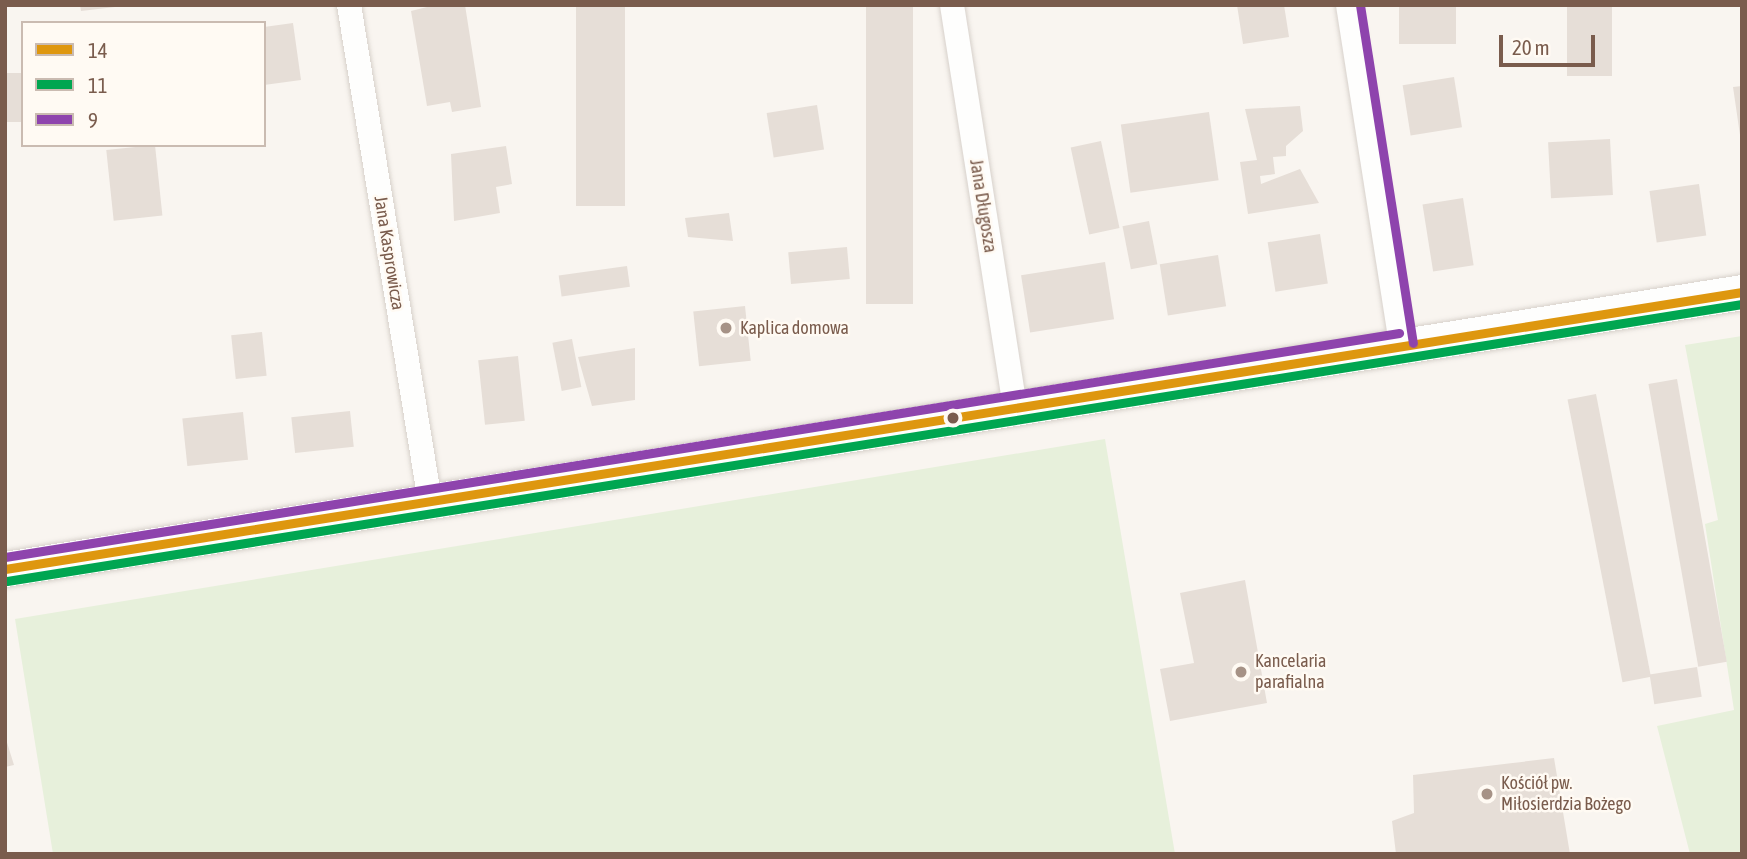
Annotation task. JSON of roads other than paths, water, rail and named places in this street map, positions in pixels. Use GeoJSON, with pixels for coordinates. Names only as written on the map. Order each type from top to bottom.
{"type":"FeatureCollection","features":[{"type":"Feature","properties":{"kind":"street","name":"Jana Kasprowicza"},"geometry":{"type":"LineString","coordinates":[[349,5],[429,501]]}},
{"type":"Feature","properties":{"kind":"street","name":"Jana Długosza"},"geometry":{"type":"LineString","coordinates":[[951,5],[1015,407]]}},
{"type":"Feature","properties":{"kind":"street"},"geometry":{"type":"LineString","coordinates":[[1348,5],[1401,345]]}},
{"type":"Feature","properties":{"kind":"street"},"geometry":{"type":"LineString","coordinates":[[5,569],[1742,292]]}},
{"type":"Feature","properties":{"kind":"place","name":"Kaplica domowa"},"geometry":{"type":"Point","coordinates":[726,328]}},
{"type":"Feature","properties":{"kind":"place","name":"Kancelaria parafialna"},"geometry":{"type":"Point","coordinates":[1241,672]}},
{"type":"Feature","properties":{"kind":"place","name":"Kościół pw. Miłosierdzia Bożego"},"geometry":{"type":"Point","coordinates":[1487,794]}}]}
